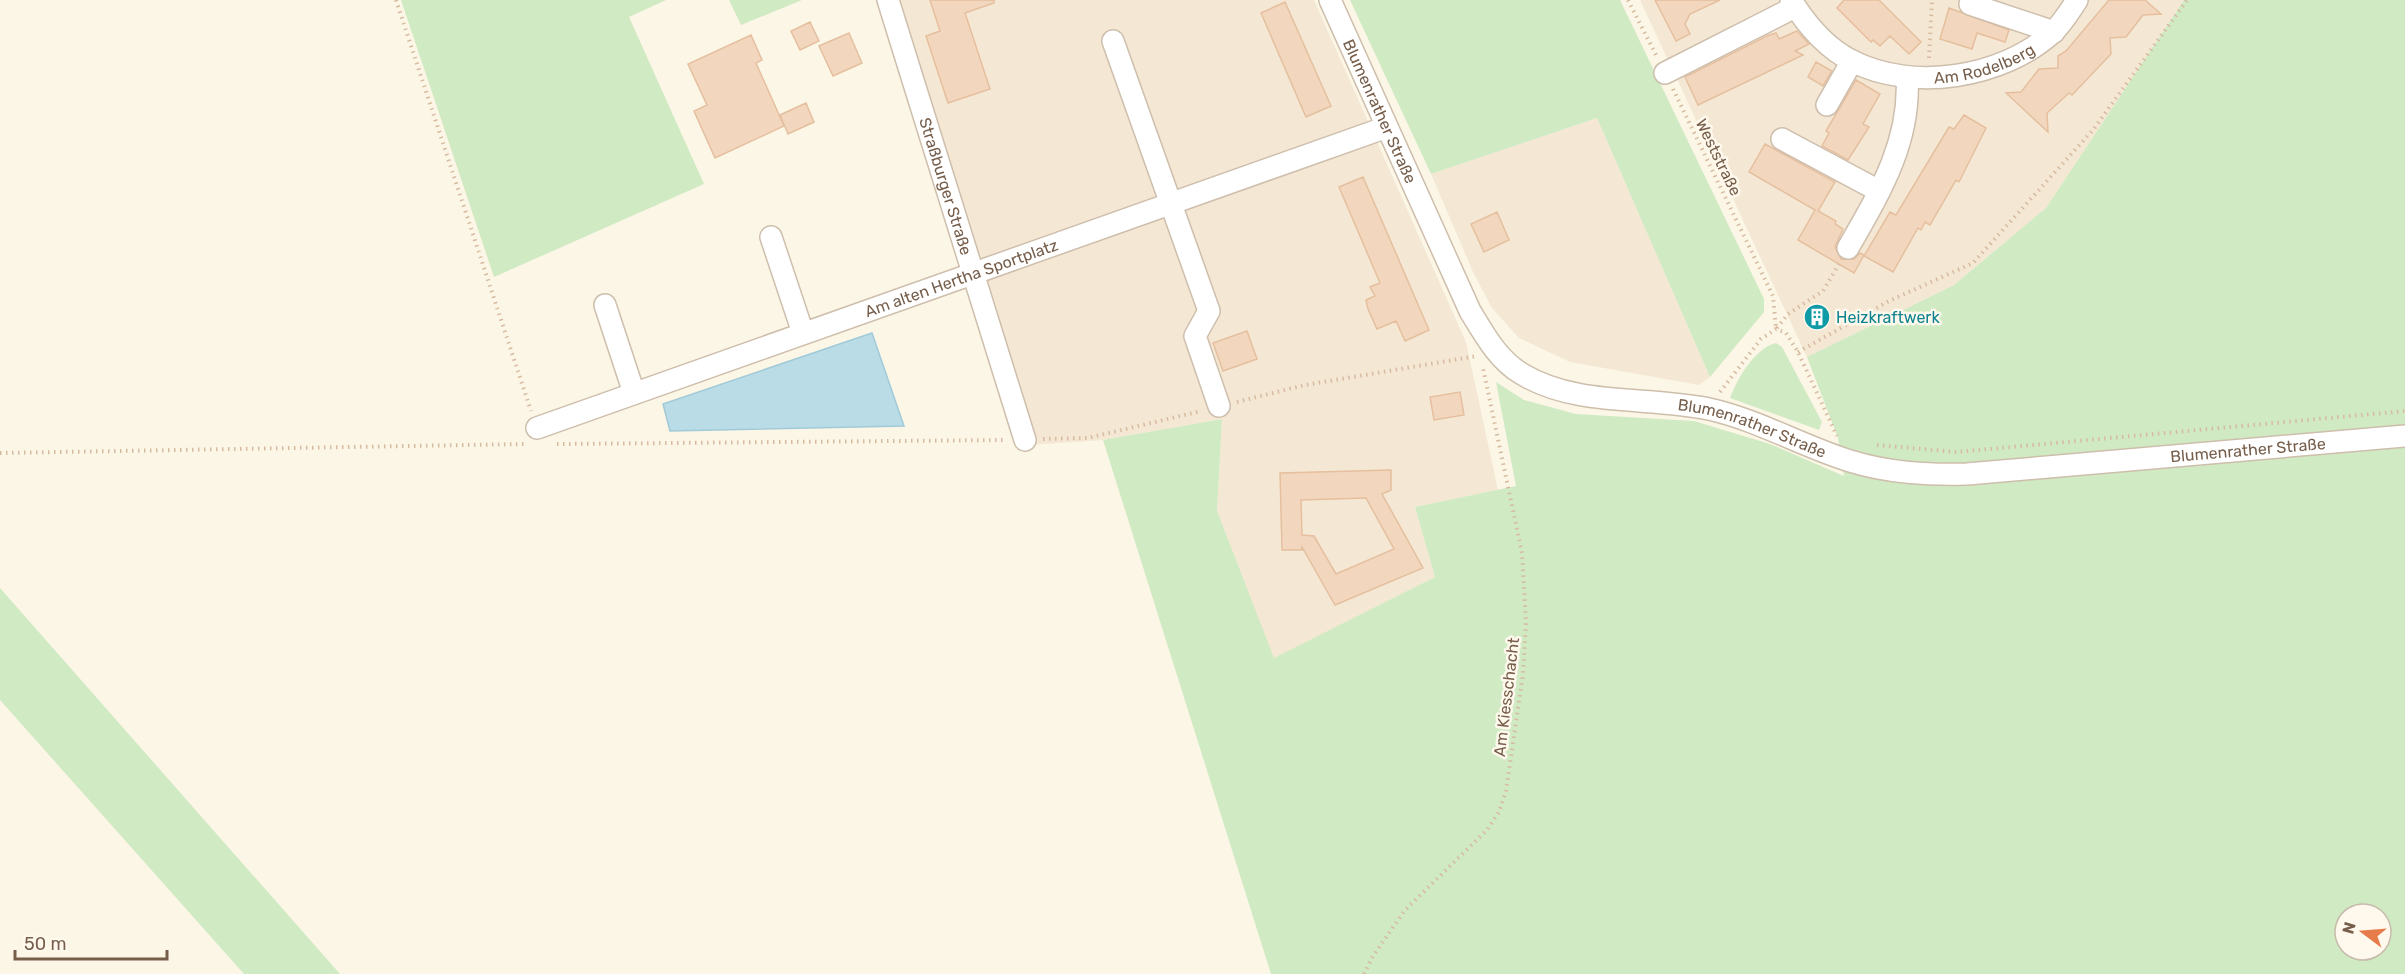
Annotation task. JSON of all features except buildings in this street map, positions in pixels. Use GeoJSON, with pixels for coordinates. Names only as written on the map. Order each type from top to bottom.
{"type":"FeatureCollection","features":[{"type":"Feature","properties":{"kind":"street","name":"Straßburger Straße"},"geometry":{"type":"LineString","coordinates":[[888,0],[1025,440]]}},
{"type":"Feature","properties":{"kind":"street","name":"Blumenrather Straße"},"geometry":{"type":"LineString","coordinates":[[1330,0],[1470,311],[1495,350],[1522,374],[1570,393],[1707,409],[1748,419],[1848,460],[1892,471],[1967,474],[2405,436]]}},
{"type":"Feature","properties":{"kind":"street","name":"Am Rodelberg"},"geometry":{"type":"LineString","coordinates":[[1665,73],[1793,3],[1808,26],[1852,61],[1917,77],[1963,74],[2011,60],[2054,32],[2077,0]]}},
{"type":"Feature","properties":{"kind":"street","name":"Am Rodelberg"},"geometry":{"type":"LineString","coordinates":[[1970,4],[2054,32]]}},
{"type":"Feature","properties":{"kind":"street"},"geometry":{"type":"LineString","coordinates":[[1113,41],[1209,311],[1195,336],[1219,406]]}},
{"type":"Feature","properties":{"kind":"street"},"geometry":{"type":"LineString","coordinates":[[1827,105],[1852,61]]}},
{"type":"Feature","properties":{"kind":"street","name":"Am Rodelberg"},"geometry":{"type":"LineString","coordinates":[[1848,248],[1897,156],[1909,98],[1917,77]]}},
{"type":"Feature","properties":{"kind":"street","name":"Am alten Hertha Sportplatz"},"geometry":{"type":"LineString","coordinates":[[537,436],[634,393],[1387,127]]}},
{"type":"Feature","properties":{"kind":"street"},"geometry":{"type":"LineString","coordinates":[[1782,139],[1879,191]]}},
{"type":"Feature","properties":{"kind":"street"},"geometry":{"type":"LineString","coordinates":[[771,237],[803,333]]}},
{"type":"Feature","properties":{"kind":"street"},"geometry":{"type":"LineString","coordinates":[[605,304],[634,393]]}},
{"type":"Feature","properties":{"kind":"path"},"geometry":{"type":"LineString","coordinates":[[396,0],[537,436]]}},
{"type":"Feature","properties":{"kind":"path","name":"Weststraße"},"geometry":{"type":"LineString","coordinates":[[1628,0],[1773,296],[1776,329]]}},
{"type":"Feature","properties":{"kind":"path"},"geometry":{"type":"LineString","coordinates":[[1917,77],[1932,0]]}},
{"type":"Feature","properties":{"kind":"path"},"geometry":{"type":"LineString","coordinates":[[1798,352],[1888,301],[1973,263],[2093,130],[2187,0]]}},
{"type":"Feature","properties":{"kind":"path"},"geometry":{"type":"LineString","coordinates":[[1707,409],[1761,339],[1776,329],[1788,314],[1823,291],[1848,248]]}},
{"type":"Feature","properties":{"kind":"path"},"geometry":{"type":"LineString","coordinates":[[1776,329],[1786,333],[1798,352],[1848,460]]}},
{"type":"Feature","properties":{"kind":"path"},"geometry":{"type":"LineString","coordinates":[[0,453],[537,436],[1025,440],[1088,438],[1305,385],[1480,355]]}},
{"type":"Feature","properties":{"kind":"path","name":"Am Kiesschacht"},"geometry":{"type":"LineString","coordinates":[[1364,974],[1373,956],[1405,910],[1487,830],[1498,812],[1506,791],[1523,674],[1525,599],[1522,553],[1485,375]]}},
{"type":"Feature","properties":{"kind":"path"},"geometry":{"type":"LineString","coordinates":[[1872,444],[1957,452],[2405,411]]}},
{"type":"Feature","properties":{"kind":"path"},"geometry":{"type":"LineString","coordinates":[[1827,435],[1844,440]]}},
{"type":"Feature","properties":{"kind":"shaded area"},"geometry":{"type":"Polygon","coordinates":[[[882,0],[1314,0],[1466,342],[1498,490],[1415,507],[1435,577],[1273,659],[1217,511],[1222,419],[1103,440],[1028,445],[882,0]]]}},
{"type":"Feature","properties":{"kind":"shaded area"},"geometry":{"type":"Polygon","coordinates":[[[1640,0],[2184,0],[2046,208],[1954,285],[1807,357],[1640,0]]]}},
{"type":"Feature","properties":{"kind":"shaded area"},"geometry":{"type":"Polygon","coordinates":[[[1597,118],[1710,377],[1699,385],[1570,362],[1519,338],[1492,308],[1473,272],[1431,174],[1597,118]]]}},
{"type":"Feature","properties":{"kind":"green space"},"geometry":{"type":"Polygon","coordinates":[[[401,0],[666,0],[629,17],[704,184],[494,277],[401,0]]]}},
{"type":"Feature","properties":{"kind":"green space"},"geometry":{"type":"Polygon","coordinates":[[[729,0],[802,0],[741,25],[729,0]]]}},
{"type":"Feature","properties":{"kind":"green space"},"geometry":{"type":"Polygon","coordinates":[[[1350,0],[1620,0],[1764,299],[1764,312],[1710,377],[1597,118],[1431,174],[1350,0]]]}},
{"type":"Feature","properties":{"kind":"green space"},"geometry":{"type":"Polygon","coordinates":[[[2184,0],[2405,0],[2405,974],[1271,974],[1103,440],[1222,419],[1217,511],[1274,658],[1435,577],[1415,507],[1516,486],[1496,382],[1524,400],[1576,414],[1694,421],[1770,444],[1844,476],[1838,438],[1807,357],[1954,285],[2046,208],[2184,0]]]}},
{"type":"Feature","properties":{"kind":"green space"},"geometry":{"type":"Polygon","coordinates":[[[1776,343],[1782,347],[1822,422],[1819,430],[1730,398],[1748,365],[1761,351],[1776,343]]]}},
{"type":"Feature","properties":{"kind":"green space"},"geometry":{"type":"Polygon","coordinates":[[[0,588],[340,974],[244,974],[0,700],[0,588]]]}},
{"type":"Feature","properties":{"kind":"water"},"geometry":{"type":"Polygon","coordinates":[[[872,333],[904,426],[670,431],[663,404],[872,333]]]}},
{"type":"Feature","properties":{"kind":"place","name":"Heizkraftwerk"},"geometry":{"type":"Point","coordinates":[1817,317]}}]}
